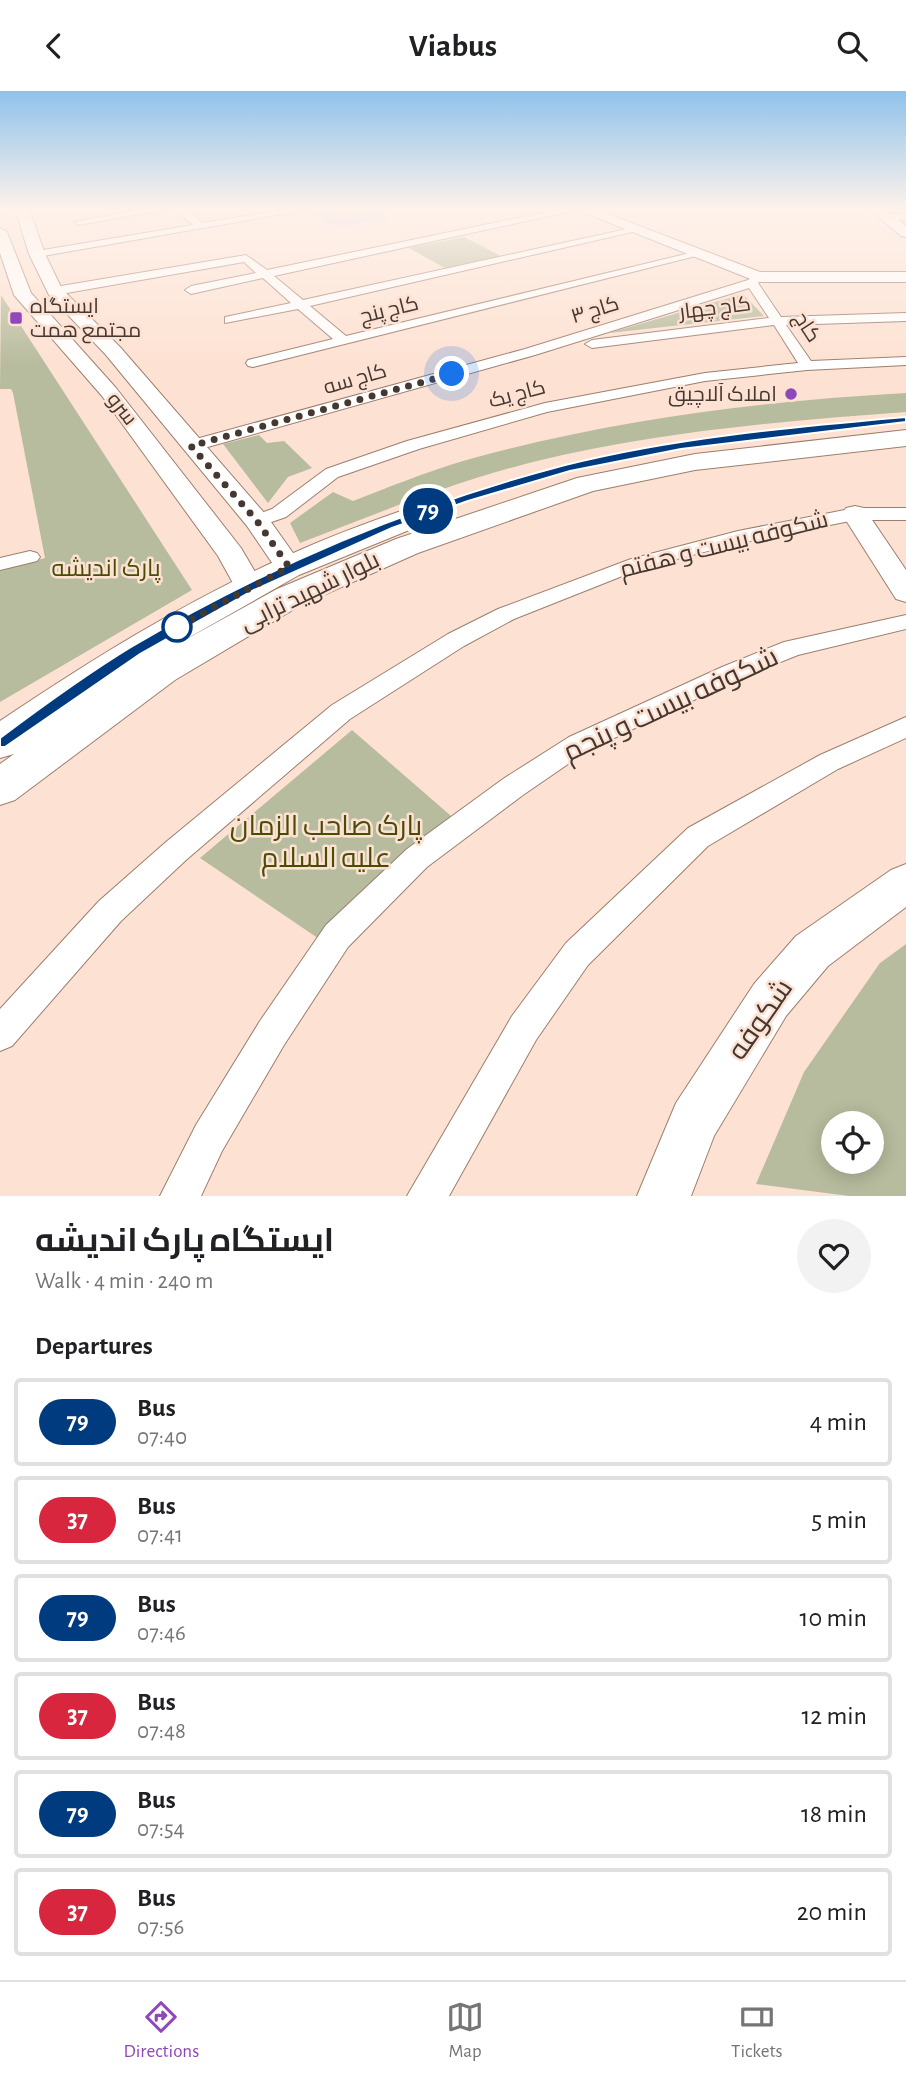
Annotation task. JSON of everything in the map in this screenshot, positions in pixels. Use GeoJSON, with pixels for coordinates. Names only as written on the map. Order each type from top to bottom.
{"type":"FeatureCollection","features":[{"type":"Feature","properties":{"kind":"main road","name":"سرو"},"geometry":{"type":"LineString","coordinates":[[10,261],[23,295],[109,392],[231,554],[249,587]]}},
{"type":"Feature","properties":{"kind":"main road"},"geometry":{"type":"LineString","coordinates":[[40,261],[55,291],[113,351],[257,521],[289,582],[249,587]]}},
{"type":"Feature","properties":{"kind":"main road","name":"کاج"},"geometry":{"type":"LineString","coordinates":[[712,261],[755,280],[906,277]]}},
{"type":"Feature","properties":{"kind":"main road","name":"بلوار شهید ترابی"},"geometry":{"type":"LineString","coordinates":[[0,787],[289,582],[388,526],[452,503],[568,468],[681,446],[805,429],[906,420]]}},
{"type":"Feature","properties":{"kind":"main road","name":"بلوار شهید ترابی"},"geometry":{"type":"LineString","coordinates":[[289,582],[587,484],[695,463],[906,438]]}},
{"type":"Feature","properties":{"kind":"main road"},"geometry":{"type":"LineString","coordinates":[[855,514],[906,591]]}},
{"type":"Feature","properties":{"kind":"main road","name":"بلوار شهید ترابی"},"geometry":{"type":"LineString","coordinates":[[0,742],[135,651],[249,587]]}},
{"type":"Feature","properties":{"kind":"main road","name":"شکوفه"},"geometry":{"type":"LineString","coordinates":[[664,1196],[694,1121],[770,1000],[813,951],[906,883]]}},
{"type":"Feature","properties":{"kind":"street"},"geometry":{"type":"LineString","coordinates":[[55,291],[144,282],[235,261]]}},
{"type":"Feature","properties":{"kind":"street"},"geometry":{"type":"LineString","coordinates":[[249,261],[344,341]]}},
{"type":"Feature","properties":{"kind":"street"},"geometry":{"type":"LineString","coordinates":[[191,290],[333,261]]}},
{"type":"Feature","properties":{"kind":"street"},"geometry":{"type":"LineString","coordinates":[[230,320],[497,261]]}},
{"type":"Feature","properties":{"kind":"street","name":"کاج پنج"},"geometry":{"type":"LineString","coordinates":[[253,363],[671,261]]}},
{"type":"Feature","properties":{"kind":"street","name":"کاج"},"geometry":{"type":"LineString","coordinates":[[755,280],[807,366]]}},
{"type":"Feature","properties":{"kind":"street","name":"کاج ۳"},"geometry":{"type":"LineString","coordinates":[[530,352],[755,280]]}},
{"type":"Feature","properties":{"kind":"street","name":"کاج چهار"},"geometry":{"type":"LineString","coordinates":[[530,352],[778,321],[906,317]]}},
{"type":"Feature","properties":{"kind":"street","name":"کاج سه"},"geometry":{"type":"LineString","coordinates":[[191,446],[530,352]]}},
{"type":"Feature","properties":{"kind":"street","name":"کاج یک"},"geometry":{"type":"LineString","coordinates":[[257,521],[279,513],[332,473],[413,445],[584,399],[705,377],[807,366],[906,361]]}},
{"type":"Feature","properties":{"kind":"street","name":"شکوفه بیست و هفتم"},"geometry":{"type":"LineString","coordinates":[[0,1034],[110,911],[176,851],[341,712],[399,674],[506,614],[638,563],[738,537],[855,514],[906,514]]}},
{"type":"Feature","properties":{"kind":"street"},"geometry":{"type":"LineString","coordinates":[[0,565],[30,557]]}},
{"type":"Feature","properties":{"kind":"street","name":"شکوفه بیست و پنجم"},"geometry":{"type":"LineString","coordinates":[[180,1196],[209,1138],[272,1033],[337,936],[417,858],[513,787],[578,744],[730,673],[792,648],[906,622]]}},
{"type":"Feature","properties":{"kind":"street"},"geometry":{"type":"LineString","coordinates":[[427,1196],[524,1028],[586,945],[698,837],[829,762],[906,727]]}},
{"type":"Feature","properties":{"kind":"green space"},"geometry":{"type":"Polygon","coordinates":[[[432,261],[480,261],[445,268],[432,261]]]}},
{"type":"Feature","properties":{"kind":"green space"},"geometry":{"type":"Polygon","coordinates":[[[743,294],[764,316],[609,333],[743,294]]]}},
{"type":"Feature","properties":{"kind":"green space","name":"پارک اندیشه"},"geometry":{"type":"Polygon","coordinates":[[[1,295],[192,590],[0,702],[0,570],[45,558],[13,393],[11,389],[0,389],[1,295]]]}},
{"type":"Feature","properties":{"kind":"green space"},"geometry":{"type":"Polygon","coordinates":[[[906,393],[906,412],[674,435],[537,461],[447,488],[300,543],[290,523],[333,492],[353,501],[463,461],[572,435],[739,407],[906,393]]]}},
{"type":"Feature","properties":{"kind":"green space"},"geometry":{"type":"Polygon","coordinates":[[[259,435],[267,443],[284,441],[312,468],[288,477],[268,503],[223,444],[259,435]]]}},
{"type":"Feature","properties":{"kind":"green space","name":"پارک صاحب الزمان علیه السلام"},"geometry":{"type":"Polygon","coordinates":[[[352,730],[458,822],[325,943],[200,858],[352,730]]]}},
{"type":"Feature","properties":{"kind":"green space"},"geometry":{"type":"Polygon","coordinates":[[[906,944],[906,1196],[849,1196],[756,1184],[804,1072],[880,963],[906,944]]]}},
{"type":"Feature","properties":{"kind":"bus line","name":"79"},"geometry":{"type":"LineString","coordinates":[[0,742],[135,651],[249,587],[289,567],[388,526],[464,498],[568,468],[681,446],[805,429],[906,420]]}},
{"type":"Feature","properties":{"kind":"place","name":"ایستگاه مجتمع همت"},"geometry":{"type":"Point","coordinates":[16,318]}},
{"type":"Feature","properties":{"kind":"place","name":"املاک آلاچیق"},"geometry":{"type":"Point","coordinates":[791,394]}},
{"type":"Feature","properties":{"kind":"route"},"geometry":{"type":"LineString","coordinates":[[177,627],[168,632],[289,567],[257,521],[191,446],[452,374]]}}]}
